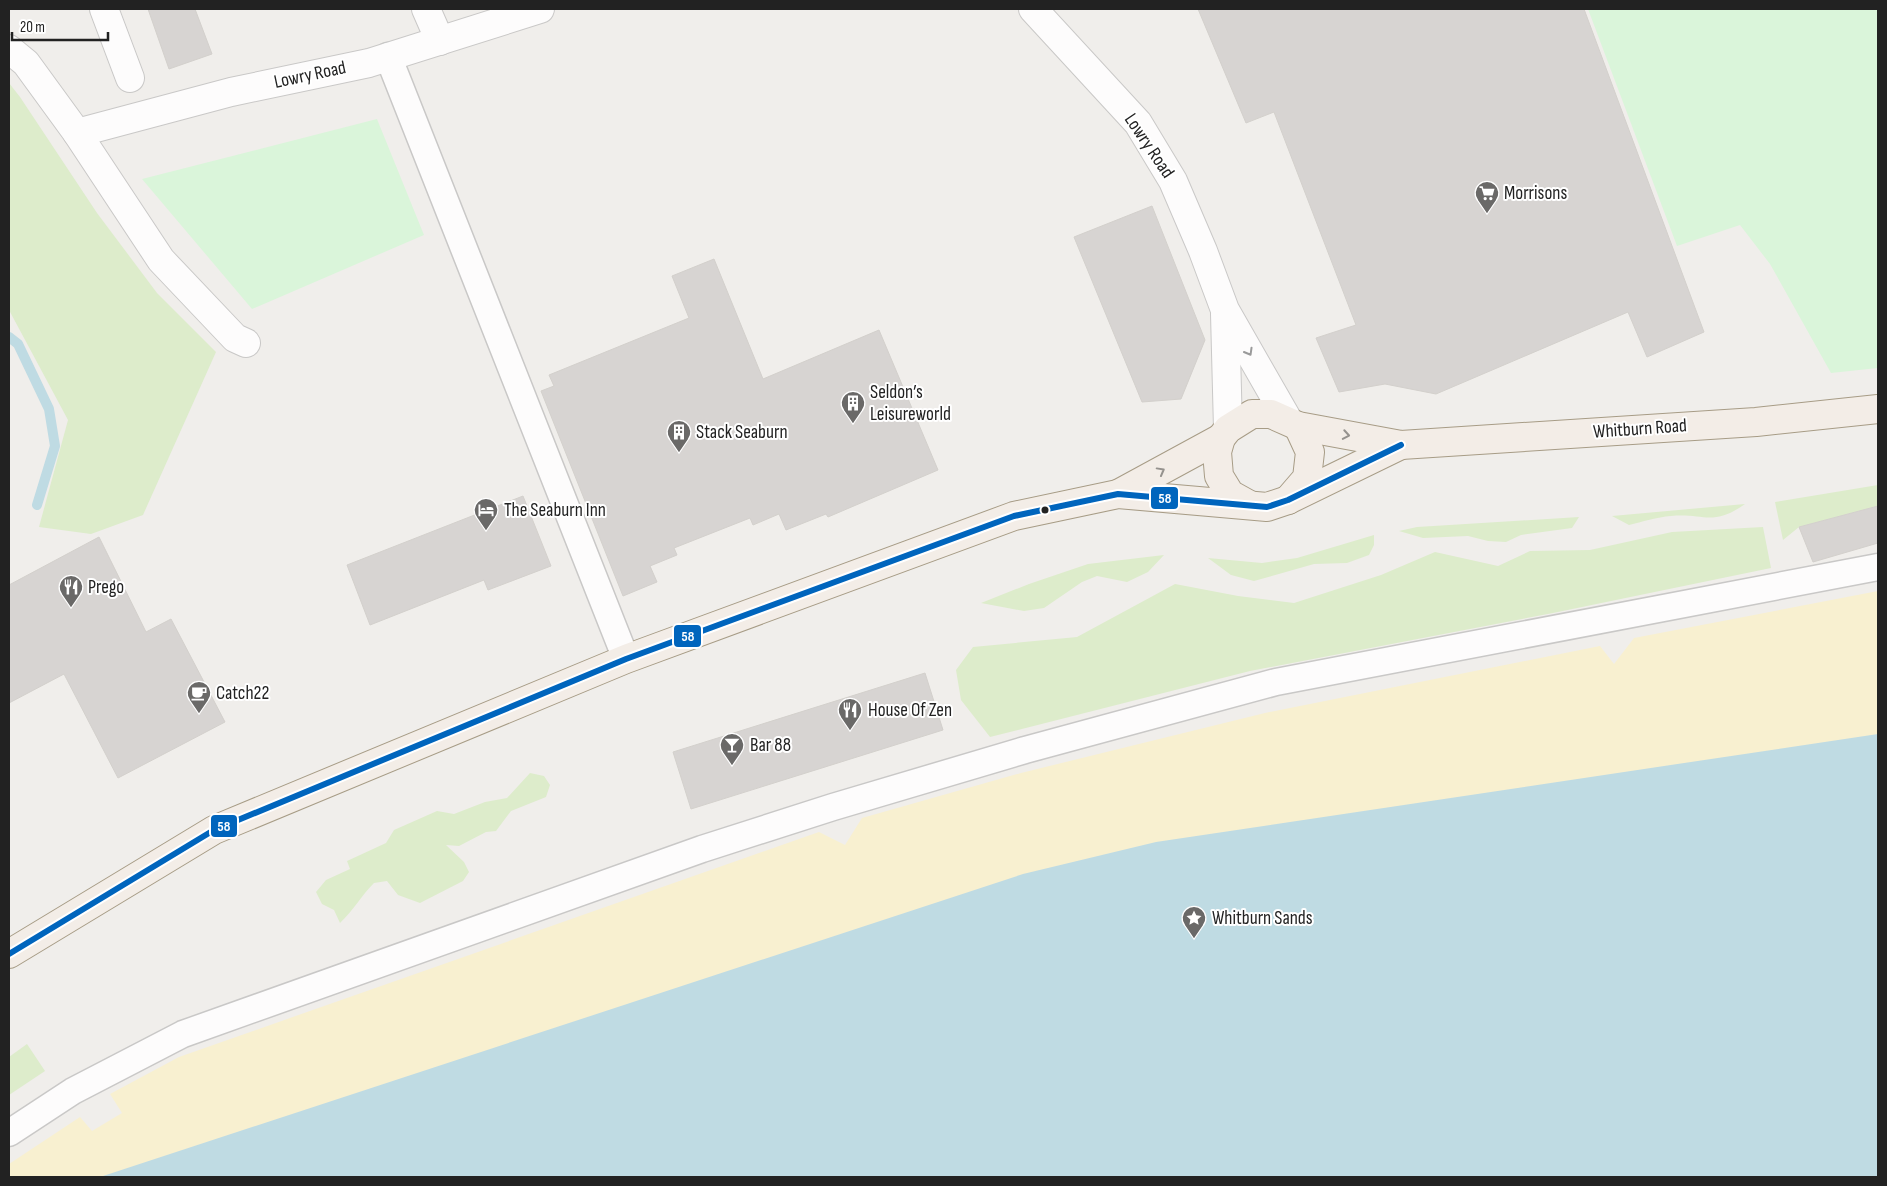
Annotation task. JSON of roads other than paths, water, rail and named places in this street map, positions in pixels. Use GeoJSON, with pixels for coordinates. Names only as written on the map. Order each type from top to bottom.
{"type":"FeatureCollection","features":[{"type":"Feature","properties":{"kind":"main road","name":"Whitburn Road"},"geometry":{"type":"LineString","coordinates":[[1401,445],[1756,422],[1878,409]]}},
{"type":"Feature","properties":{"kind":"main road"},"geometry":{"type":"LineString","coordinates":[[1118,494],[1224,433],[1252,414],[1271,414],[1293,423],[1401,445]]}},
{"type":"Feature","properties":{"kind":"main road"},"geometry":{"type":"LineString","coordinates":[[1288,500],[1307,478],[1310,452],[1293,423]]}},
{"type":"Feature","properties":{"kind":"main road"},"geometry":{"type":"LineString","coordinates":[[1224,433],[1217,452],[1219,476],[1230,494],[1248,504]]}},
{"type":"Feature","properties":{"kind":"main road"},"geometry":{"type":"LineString","coordinates":[[9,954],[214,830],[626,659],[1014,516],[1118,494],[1267,507],[1288,500],[1401,445]]}},
{"type":"Feature","properties":{"kind":"street"},"geometry":{"type":"LineString","coordinates":[[104,9],[130,78]]}},
{"type":"Feature","properties":{"kind":"street"},"geometry":{"type":"LineString","coordinates":[[426,9],[440,41]]}},
{"type":"Feature","properties":{"kind":"street","name":"Lowry Road"},"geometry":{"type":"LineString","coordinates":[[77,133],[186,102],[369,63],[540,9]]}},
{"type":"Feature","properties":{"kind":"street","name":"Lowry Road"},"geometry":{"type":"LineString","coordinates":[[1033,9],[1138,123],[1173,181],[1225,310],[1293,423]]}},
{"type":"Feature","properties":{"kind":"street"},"geometry":{"type":"LineString","coordinates":[[9,48],[26,64],[77,133],[161,260],[235,338],[246,343]]}},
{"type":"Feature","properties":{"kind":"street"},"geometry":{"type":"LineString","coordinates":[[388,56],[626,659]]}},
{"type":"Feature","properties":{"kind":"street","name":"Lowry Road"},"geometry":{"type":"LineString","coordinates":[[1224,433],[1225,310]]}},
{"type":"Feature","properties":{"kind":"street"},"geometry":{"type":"LineString","coordinates":[[9,1133],[72,1091],[183,1034],[702,849],[833,807],[1025,750],[1276,682],[1878,567]]}},
{"type":"Feature","properties":{"kind":"water","name":"Whitburn Sands"},"geometry":{"type":"Polygon","coordinates":[[[1878,734],[1878,1177],[100,1177],[1023,874],[1156,842],[1878,734]]]}},
{"type":"Feature","properties":{"kind":"waterway"},"geometry":{"type":"LineString","coordinates":[[9,337],[18,344],[49,409],[55,446],[37,505]]}},
{"type":"Feature","properties":{"kind":"place","name":"Morrisons"},"geometry":{"type":"Point","coordinates":[1487,214]}},
{"type":"Feature","properties":{"kind":"place","name":"Seldon’s Leisureworld"},"geometry":{"type":"Point","coordinates":[853,424]}},
{"type":"Feature","properties":{"kind":"place","name":"Stack Seaburn"},"geometry":{"type":"Point","coordinates":[679,453]}},
{"type":"Feature","properties":{"kind":"place","name":"The Seaburn Inn"},"geometry":{"type":"Point","coordinates":[486,531]}},
{"type":"Feature","properties":{"kind":"place","name":"Prego"},"geometry":{"type":"Point","coordinates":[71,608]}},
{"type":"Feature","properties":{"kind":"place","name":"Catch22"},"geometry":{"type":"Point","coordinates":[199,714]}},
{"type":"Feature","properties":{"kind":"place","name":"House Of Zen"},"geometry":{"type":"Point","coordinates":[850,731]}},
{"type":"Feature","properties":{"kind":"place","name":"Bar 88"},"geometry":{"type":"Point","coordinates":[732,766]}},
{"type":"Feature","properties":{"kind":"place","name":"Whitburn Sands"},"geometry":{"type":"Point","coordinates":[1194,939]}}]}
